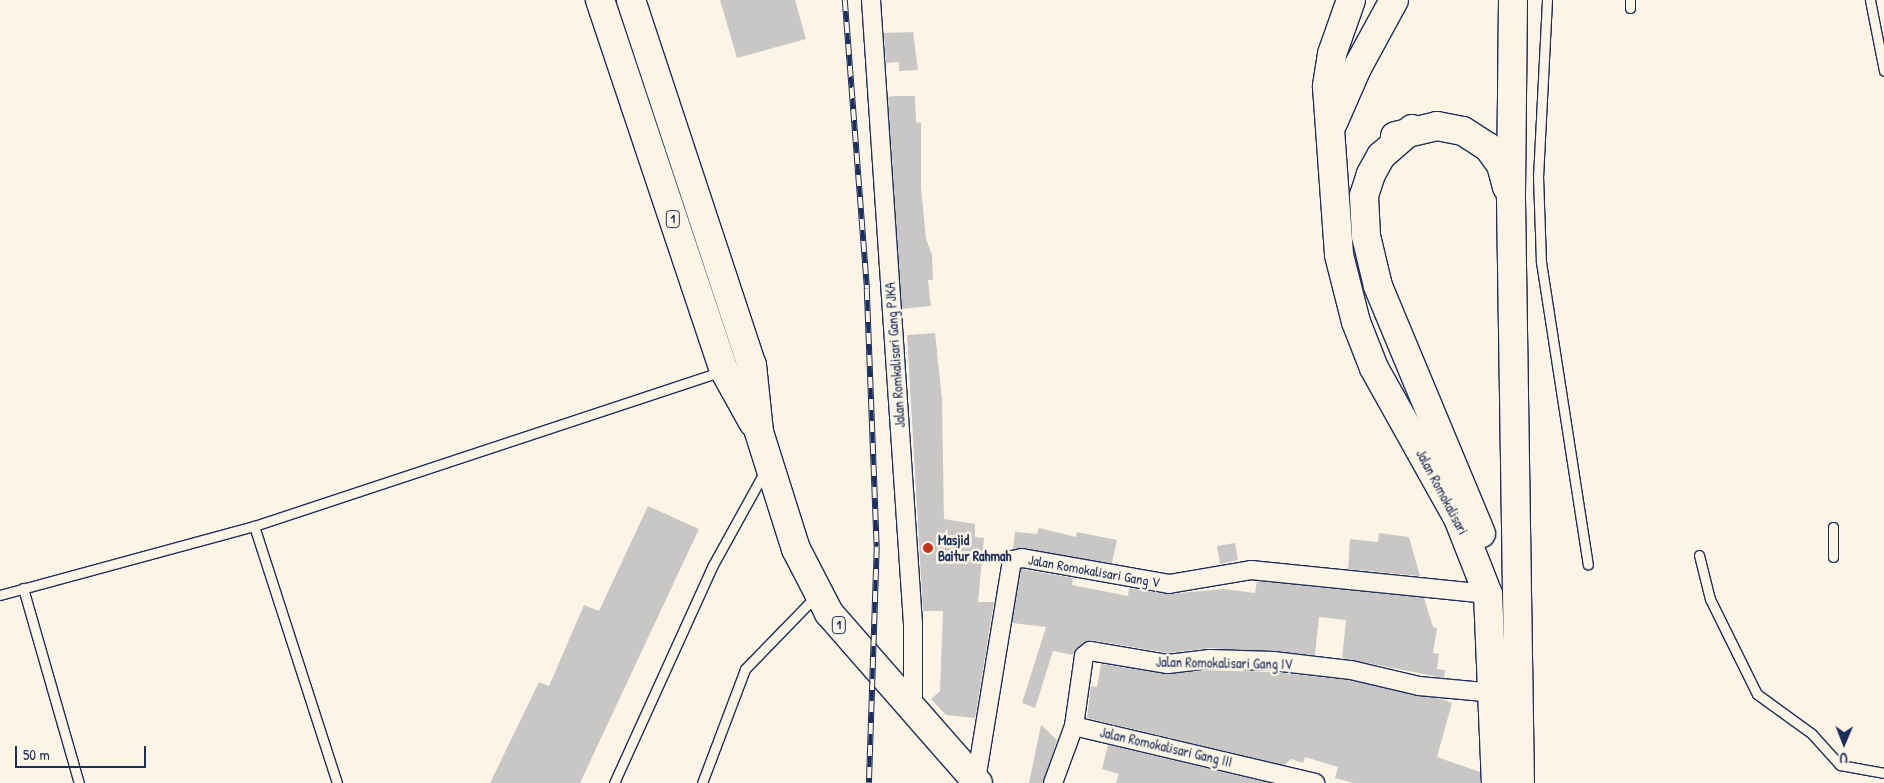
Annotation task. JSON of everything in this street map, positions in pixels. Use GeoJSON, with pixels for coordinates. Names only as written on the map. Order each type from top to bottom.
{"type":"FeatureCollection","features":[{"type":"Feature","properties":{"kind":"highway","name":"1"},"geometry":{"type":"LineString","coordinates":[[600,0],[738,368]]}},
{"type":"Feature","properties":{"kind":"highway","name":"1"},"geometry":{"type":"LineString","coordinates":[[631,0],[738,368],[759,432],[767,467],[796,549],[817,594],[912,710],[977,782]]}},
{"type":"Feature","properties":{"kind":"highway","name":"Jalan Romokalisari"},"geometry":{"type":"LineString","coordinates":[[1351,0],[1332,54],[1327,88],[1334,214],[1339,254],[1356,322],[1374,368],[1458,518],[1488,594],[1495,693],[1496,783]]}},
{"type":"Feature","properties":{"kind":"highway"},"geometry":{"type":"LineString","coordinates":[[1330,130],[1350,82],[1394,0]]}},
{"type":"Feature","properties":{"kind":"highway"},"geometry":{"type":"LineString","coordinates":[[1513,0],[1511,200],[1520,783]]}},
{"type":"Feature","properties":{"kind":"highway"},"geometry":{"type":"LineString","coordinates":[[1334,214],[1368,154],[1390,138],[1412,129],[1436,126],[1463,131],[1488,148],[1500,165],[1511,200]]}},
{"type":"Feature","properties":{"kind":"highway"},"geometry":{"type":"LineString","coordinates":[[1412,129],[1381,156],[1371,174],[1364,196],[1366,236],[1378,286],[1476,515],[1488,555],[1488,594]]}},
{"type":"Feature","properties":{"kind":"street","name":"Jalan Romkalisari Gang PJKA"},"geometry":{"type":"LineString","coordinates":[[871,0],[913,624],[912,710]]}},
{"type":"Feature","properties":{"kind":"street","name":"Jalan Romokalisari Gang V"},"geometry":{"type":"LineString","coordinates":[[977,782],[1012,560],[1022,558],[1169,584],[1251,570],[1488,594]]}},
{"type":"Feature","properties":{"kind":"street","name":"Jalan Romokalisari Gang IV"},"geometry":{"type":"LineString","coordinates":[[1074,726],[1084,656],[1090,651],[1168,664],[1210,659],[1273,661],[1351,670],[1419,686],[1495,693]]}},
{"type":"Feature","properties":{"kind":"street"},"geometry":{"type":"LineString","coordinates":[[1053,783],[1074,726]]}},
{"type":"Feature","properties":{"kind":"street","name":"Jalan Romokalisari Gang III"},"geometry":{"type":"LineString","coordinates":[[1074,726],[1316,783]]}},
{"type":"Feature","properties":{"kind":"lane"},"geometry":{"type":"LineString","coordinates":[[1547,0],[1538,176],[1541,262],[1588,564]]}},
{"type":"Feature","properties":{"kind":"lane"},"geometry":{"type":"LineString","coordinates":[[1870,0],[1884,71]]}},
{"type":"Feature","properties":{"kind":"lane"},"geometry":{"type":"LineString","coordinates":[[0,596],[23,588],[254,526],[738,368]]}},
{"type":"Feature","properties":{"kind":"lane"},"geometry":{"type":"LineString","coordinates":[[614,783],[717,556],[767,467]]}},
{"type":"Feature","properties":{"kind":"lane"},"geometry":{"type":"LineString","coordinates":[[254,526],[337,783]]}},
{"type":"Feature","properties":{"kind":"lane"},"geometry":{"type":"LineString","coordinates":[[1833,527],[1833,557]]}},
{"type":"Feature","properties":{"kind":"lane"},"geometry":{"type":"LineString","coordinates":[[1699,554],[1710,599],[1757,694],[1812,734],[1840,765],[1884,772]]}},
{"type":"Feature","properties":{"kind":"lane"},"geometry":{"type":"LineString","coordinates":[[23,588],[79,783]]}},
{"type":"Feature","properties":{"kind":"lane"},"geometry":{"type":"LineString","coordinates":[[702,783],[745,669],[817,594]]}},
{"type":"Feature","properties":{"kind":"building"},"geometry":{"type":"Polygon","coordinates":[[[720,0],[795,0],[806,39],[737,58],[720,0]]]}},
{"type":"Feature","properties":{"kind":"building"},"geometry":{"type":"Polygon","coordinates":[[[913,32],[918,70],[899,71],[899,62],[886,63],[884,33],[913,32]]]}},
{"type":"Feature","properties":{"kind":"building"},"geometry":{"type":"Polygon","coordinates":[[[915,96],[916,122],[921,123],[921,187],[926,239],[932,255],[933,280],[928,280],[931,306],[902,309],[888,97],[915,96]]]}},
{"type":"Feature","properties":{"kind":"building"},"geometry":{"type":"Polygon","coordinates":[[[935,333],[942,399],[944,519],[975,524],[975,537],[984,538],[978,602],[994,602],[975,718],[946,715],[931,699],[940,691],[943,611],[923,611],[907,335],[935,333]]]}},
{"type":"Feature","properties":{"kind":"building"},"geometry":{"type":"Polygon","coordinates":[[[648,506],[699,529],[580,783],[490,783],[539,682],[549,686],[584,605],[599,611],[648,506]]]}},
{"type":"Feature","properties":{"kind":"building"},"geometry":{"type":"Polygon","coordinates":[[[1039,528],[1076,537],[1077,532],[1117,540],[1112,563],[1013,549],[1015,532],[1037,534],[1039,528]]]}},
{"type":"Feature","properties":{"kind":"building"},"geometry":{"type":"Polygon","coordinates":[[[1379,533],[1409,537],[1420,576],[1348,569],[1350,539],[1378,542],[1379,533]]]}},
{"type":"Feature","properties":{"kind":"building"},"geometry":{"type":"Polygon","coordinates":[[[1235,543],[1238,560],[1220,564],[1217,546],[1235,543]]]}},
{"type":"Feature","properties":{"kind":"building"},"geometry":{"type":"Polygon","coordinates":[[[1021,569],[1073,578],[1072,585],[1128,596],[1129,588],[1167,594],[1224,589],[1255,593],[1257,581],[1424,598],[1433,627],[1437,628],[1433,653],[1439,654],[1437,669],[1445,670],[1444,678],[1342,658],[1346,620],[1319,617],[1315,655],[1210,648],[1168,653],[1091,640],[1083,643],[1073,655],[1053,651],[1035,708],[1022,703],[1046,627],[1012,623],[1021,569]]]}},
{"type":"Feature","properties":{"kind":"building"},"geometry":{"type":"Polygon","coordinates":[[[1101,664],[1167,674],[1210,670],[1272,672],[1349,680],[1441,699],[1452,703],[1437,757],[1480,772],[1480,783],[1353,783],[1335,778],[1338,767],[1305,757],[1303,763],[1291,759],[1284,765],[1087,718],[1091,686],[1097,687],[1101,664]]]}},
{"type":"Feature","properties":{"kind":"building"},"geometry":{"type":"Polygon","coordinates":[[[1041,725],[1057,740],[1043,783],[1029,783],[1041,725]]]}},
{"type":"Feature","properties":{"kind":"building"},"geometry":{"type":"Polygon","coordinates":[[[1108,745],[1269,783],[1116,783],[1119,774],[1102,769],[1108,745]]]}},
{"type":"Feature","properties":{"kind":"railway"},"geometry":{"type":"LineString","coordinates":[[845,0],[867,289],[877,547],[869,783]]}},
{"type":"Feature","properties":{"kind":"place","name":"Masjid Baitur Rahmah"},"geometry":{"type":"Point","coordinates":[928,548]}}]}
